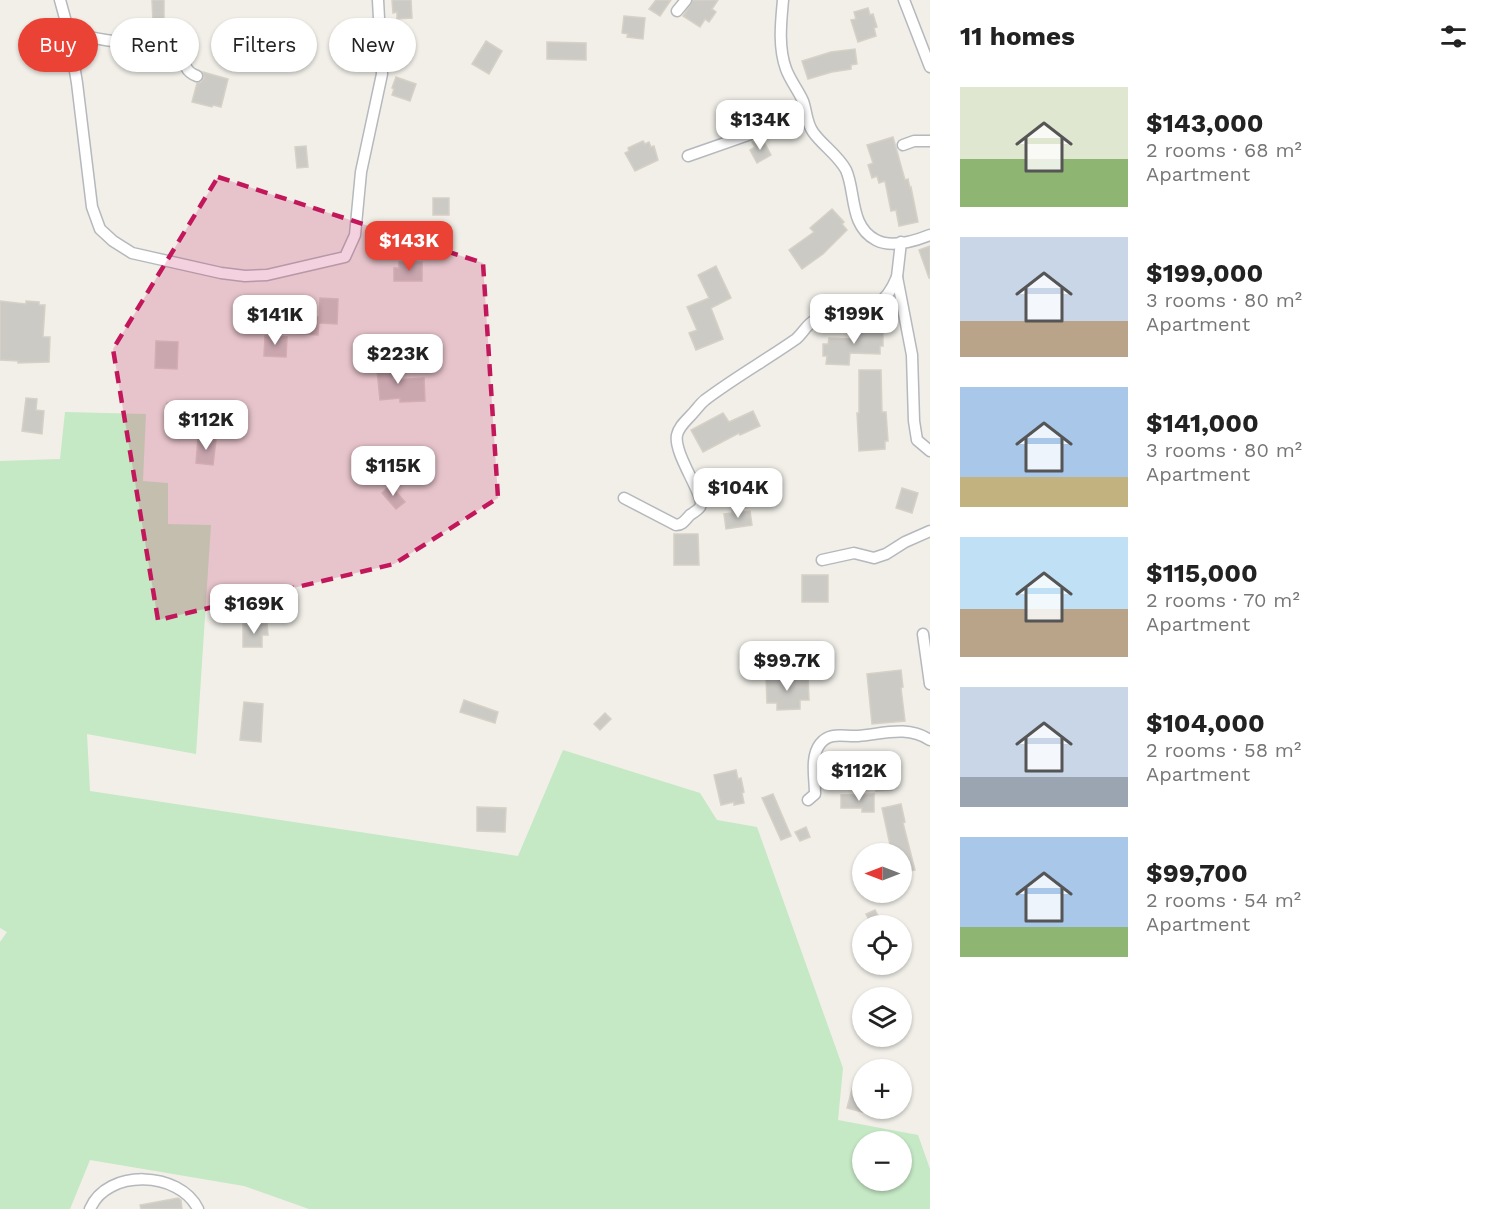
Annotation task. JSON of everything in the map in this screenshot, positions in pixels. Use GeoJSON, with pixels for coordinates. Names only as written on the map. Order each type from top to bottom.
{"type":"FeatureCollection","features":[{"type":"Feature","properties":{"kind":"street"},"geometry":{"type":"LineString","coordinates":[[60,0],[65,18]]}},
{"type":"Feature","properties":{"kind":"street"},"geometry":{"type":"LineString","coordinates":[[74,72],[92,207],[100,229],[132,253],[221,273],[245,276],[267,275],[345,257],[355,235],[361,172],[382,74],[378,0]]}},
{"type":"Feature","properties":{"kind":"street"},"geometry":{"type":"LineString","coordinates":[[677,11],[686,0]]}},
{"type":"Feature","properties":{"kind":"street"},"geometry":{"type":"LineString","coordinates":[[783,0],[782,49],[786,70],[797,88],[813,133],[833,153],[846,171],[853,205],[862,228],[876,240],[889,243],[930,235]]}},
{"type":"Feature","properties":{"kind":"street"},"geometry":{"type":"LineString","coordinates":[[904,0],[930,67]]}},
{"type":"Feature","properties":{"kind":"street"},"geometry":{"type":"LineString","coordinates":[[98,39],[168,44],[183,52],[185,66],[191,74],[197,76]]}},
{"type":"Feature","properties":{"kind":"street"},"geometry":{"type":"LineString","coordinates":[[688,156],[794,119],[807,120]]}},
{"type":"Feature","properties":{"kind":"street"},"geometry":{"type":"LineString","coordinates":[[903,145],[915,141],[930,141]]}},
{"type":"Feature","properties":{"kind":"street"},"geometry":{"type":"LineString","coordinates":[[624,498],[676,525],[681,525],[700,508],[702,502],[700,494],[690,479],[678,445],[678,433],[684,422],[703,402],[798,337],[812,321],[828,314],[862,311],[875,307],[891,293],[897,277],[901,242]]}},
{"type":"Feature","properties":{"kind":"street"},"geometry":{"type":"LineString","coordinates":[[897,277],[912,355],[915,433],[917,440],[930,451]]}},
{"type":"Feature","properties":{"kind":"street"},"geometry":{"type":"LineString","coordinates":[[822,560],[854,553],[874,558],[930,531]]}},
{"type":"Feature","properties":{"kind":"street"},"geometry":{"type":"LineString","coordinates":[[923,634],[930,684]]}},
{"type":"Feature","properties":{"kind":"street"},"geometry":{"type":"LineString","coordinates":[[808,800],[815,794],[814,756],[820,743],[832,735],[858,736],[894,730],[922,734],[930,740]]}},
{"type":"Feature","properties":{"kind":"street"},"geometry":{"type":"LineString","coordinates":[[90,1209],[96,1197],[110,1187],[127,1181],[144,1179],[162,1182],[179,1189],[193,1198],[198,1209]]}},
{"type":"Feature","properties":{"kind":"highlighted area"},"geometry":{"type":"Polygon","coordinates":[[[218,177],[483,263],[498,498],[394,564],[158,620],[113,349],[218,177]]]}},
{"type":"Feature","properties":{"kind":"green space"},"geometry":{"type":"Polygon","coordinates":[[[65,412],[146,414],[143,481],[168,483],[168,524],[211,525],[196,754],[87,734],[90,791],[518,856],[563,750],[700,793],[717,820],[757,827],[843,1068],[838,1120],[897,1131],[852,1131],[852,1191],[912,1191],[912,1134],[918,1135],[930,1169],[930,1209],[309,1209],[244,1186],[90,1160],[70,1209],[0,1209],[0,942],[7,932],[0,928],[0,461],[60,459],[65,412]]]}},
{"type":"Feature","properties":{"kind":"building"},"geometry":{"type":"Polygon","coordinates":[[[152,0],[164,0],[164,18],[153,18],[152,0]]]}},
{"type":"Feature","properties":{"kind":"building"},"geometry":{"type":"Polygon","coordinates":[[[392,0],[411,0],[412,18],[397,18],[397,12],[393,13],[392,0]]]}},
{"type":"Feature","properties":{"kind":"building"},"geometry":{"type":"Polygon","coordinates":[[[656,0],[671,0],[660,16],[649,9],[656,0]]]}},
{"type":"Feature","properties":{"kind":"building"},"geometry":{"type":"Polygon","coordinates":[[[693,0],[718,0],[712,9],[716,12],[709,22],[705,19],[700,27],[683,16],[693,0]]]}},
{"type":"Feature","properties":{"kind":"building"},"geometry":{"type":"Polygon","coordinates":[[[868,8],[870,15],[873,14],[877,27],[874,28],[876,36],[858,42],[851,20],[856,19],[854,12],[868,8]]]}},
{"type":"Feature","properties":{"kind":"building"},"geometry":{"type":"Polygon","coordinates":[[[624,16],[645,18],[643,39],[627,37],[628,34],[622,33],[624,16]]]}},
{"type":"Feature","properties":{"kind":"building"},"geometry":{"type":"Polygon","coordinates":[[[486,41],[502,51],[489,74],[472,64],[486,41]]]}},
{"type":"Feature","properties":{"kind":"building"},"geometry":{"type":"Polygon","coordinates":[[[547,42],[586,43],[586,60],[547,59],[547,42]]]}},
{"type":"Feature","properties":{"kind":"building"},"geometry":{"type":"Polygon","coordinates":[[[855,49],[857,64],[851,65],[851,69],[808,79],[802,61],[831,52],[855,49]]]}},
{"type":"Feature","properties":{"kind":"building"},"geometry":{"type":"Polygon","coordinates":[[[203,72],[228,79],[221,107],[192,102],[197,83],[204,78],[203,72]]]}},
{"type":"Feature","properties":{"kind":"building"},"geometry":{"type":"Polygon","coordinates":[[[396,77],[416,84],[410,101],[392,95],[396,77]]]}},
{"type":"Feature","properties":{"kind":"building"},"geometry":{"type":"Polygon","coordinates":[[[893,137],[905,180],[908,179],[911,187],[918,222],[899,226],[896,210],[891,211],[885,181],[879,183],[877,176],[872,178],[868,165],[873,163],[867,145],[893,137]]]}},
{"type":"Feature","properties":{"kind":"building"},"geometry":{"type":"Polygon","coordinates":[[[762,138],[771,155],[757,163],[750,150],[755,147],[752,142],[762,138]]]}},
{"type":"Feature","properties":{"kind":"building"},"geometry":{"type":"Polygon","coordinates":[[[643,141],[645,144],[649,142],[651,147],[654,146],[658,160],[635,171],[625,153],[629,151],[628,148],[643,141]]]}},
{"type":"Feature","properties":{"kind":"building"},"geometry":{"type":"Polygon","coordinates":[[[306,146],[308,167],[297,168],[295,147],[306,146]]]}},
{"type":"Feature","properties":{"kind":"building"},"geometry":{"type":"Polygon","coordinates":[[[433,198],[449,198],[449,215],[433,215],[433,198]]]}},
{"type":"Feature","properties":{"kind":"building"},"geometry":{"type":"Polygon","coordinates":[[[832,209],[844,222],[842,224],[847,230],[823,254],[802,269],[789,250],[814,232],[810,228],[832,209]]]}},
{"type":"Feature","properties":{"kind":"building"},"geometry":{"type":"Polygon","coordinates":[[[930,246],[930,278],[929,278],[919,250],[930,246]]]}},
{"type":"Feature","properties":{"kind":"building"},"geometry":{"type":"Polygon","coordinates":[[[399,262],[422,262],[422,281],[394,281],[394,268],[399,268],[399,262]]]}},
{"type":"Feature","properties":{"kind":"building"},"geometry":{"type":"Polygon","coordinates":[[[716,266],[731,298],[711,308],[723,339],[696,350],[689,333],[697,330],[687,307],[709,298],[698,275],[716,266]]]}},
{"type":"Feature","properties":{"kind":"building"},"geometry":{"type":"Polygon","coordinates":[[[320,298],[338,299],[337,324],[319,323],[320,298]]]}},
{"type":"Feature","properties":{"kind":"building"},"geometry":{"type":"Polygon","coordinates":[[[0,301],[26,304],[26,301],[39,302],[39,305],[45,305],[43,337],[50,337],[49,362],[18,363],[18,361],[0,360],[0,301]]]}},
{"type":"Feature","properties":{"kind":"building"},"geometry":{"type":"Polygon","coordinates":[[[291,316],[319,317],[318,335],[290,333],[291,316]]]}},
{"type":"Feature","properties":{"kind":"building"},"geometry":{"type":"Polygon","coordinates":[[[856,325],[880,325],[880,333],[883,333],[883,346],[880,346],[880,354],[850,353],[849,365],[826,364],[827,356],[823,356],[823,344],[828,344],[829,338],[856,339],[856,325]]]}},
{"type":"Feature","properties":{"kind":"building"},"geometry":{"type":"Polygon","coordinates":[[[265,336],[287,337],[286,357],[264,356],[265,336]]]}},
{"type":"Feature","properties":{"kind":"building"},"geometry":{"type":"Polygon","coordinates":[[[156,341],[178,342],[177,369],[155,368],[156,341]]]}},
{"type":"Feature","properties":{"kind":"building"},"geometry":{"type":"Polygon","coordinates":[[[391,359],[393,380],[424,378],[425,401],[400,402],[400,398],[380,400],[376,360],[391,359]]]}},
{"type":"Feature","properties":{"kind":"building"},"geometry":{"type":"Polygon","coordinates":[[[859,370],[881,370],[882,412],[886,412],[888,441],[885,441],[885,449],[859,451],[857,413],[859,413],[859,370]]]}},
{"type":"Feature","properties":{"kind":"building"},"geometry":{"type":"Polygon","coordinates":[[[26,398],[37,399],[36,410],[44,411],[42,434],[22,431],[26,398]]]}},
{"type":"Feature","properties":{"kind":"building"},"geometry":{"type":"Polygon","coordinates":[[[167,403],[192,405],[191,423],[166,421],[167,403]]]}},
{"type":"Feature","properties":{"kind":"building"},"geometry":{"type":"Polygon","coordinates":[[[753,411],[760,426],[740,435],[739,433],[703,452],[691,430],[723,413],[729,422],[753,411]]]}},
{"type":"Feature","properties":{"kind":"building"},"geometry":{"type":"Polygon","coordinates":[[[198,438],[216,440],[213,465],[196,463],[198,438]]]}},
{"type":"Feature","properties":{"kind":"building"},"geometry":{"type":"Polygon","coordinates":[[[390,485],[405,502],[396,509],[382,493],[390,485]]]}},
{"type":"Feature","properties":{"kind":"building"},"geometry":{"type":"Polygon","coordinates":[[[902,488],[918,493],[912,513],[896,508],[902,488]]]}},
{"type":"Feature","properties":{"kind":"building"},"geometry":{"type":"Polygon","coordinates":[[[742,508],[743,512],[750,511],[752,525],[726,529],[724,514],[742,508]]]}},
{"type":"Feature","properties":{"kind":"building"},"geometry":{"type":"Polygon","coordinates":[[[674,534],[698,534],[699,565],[674,565],[674,534]]]}},
{"type":"Feature","properties":{"kind":"building"},"geometry":{"type":"Polygon","coordinates":[[[802,575],[828,575],[828,602],[802,602],[802,575]]]}},
{"type":"Feature","properties":{"kind":"building"},"geometry":{"type":"Polygon","coordinates":[[[267,623],[268,635],[262,635],[262,647],[243,647],[243,624],[267,623]]]}},
{"type":"Feature","properties":{"kind":"building"},"geometry":{"type":"Polygon","coordinates":[[[901,670],[905,721],[872,724],[867,674],[901,670]]]}},
{"type":"Feature","properties":{"kind":"building"},"geometry":{"type":"Polygon","coordinates":[[[808,676],[809,700],[800,700],[800,709],[777,710],[777,703],[767,703],[766,678],[808,676]]]}},
{"type":"Feature","properties":{"kind":"building"},"geometry":{"type":"Polygon","coordinates":[[[464,700],[498,712],[495,723],[460,712],[464,700]]]}},
{"type":"Feature","properties":{"kind":"building"},"geometry":{"type":"Polygon","coordinates":[[[244,702],[263,704],[261,742],[240,740],[244,702]]]}},
{"type":"Feature","properties":{"kind":"building"},"geometry":{"type":"Polygon","coordinates":[[[605,713],[611,719],[600,730],[594,724],[605,713]]]}},
{"type":"Feature","properties":{"kind":"building"},"geometry":{"type":"Polygon","coordinates":[[[736,770],[738,779],[741,778],[744,803],[734,805],[734,802],[721,805],[714,775],[736,770]]]}},
{"type":"Feature","properties":{"kind":"building"},"geometry":{"type":"Polygon","coordinates":[[[889,770],[892,790],[876,791],[875,772],[889,770]]]}},
{"type":"Feature","properties":{"kind":"building"},"geometry":{"type":"Polygon","coordinates":[[[773,794],[791,836],[781,840],[762,798],[773,794]]]}},
{"type":"Feature","properties":{"kind":"building"},"geometry":{"type":"Polygon","coordinates":[[[874,794],[874,812],[862,812],[862,808],[841,808],[841,795],[874,794]]]}},
{"type":"Feature","properties":{"kind":"building"},"geometry":{"type":"Polygon","coordinates":[[[901,804],[908,843],[890,843],[882,808],[901,804]]]}},
{"type":"Feature","properties":{"kind":"building"},"geometry":{"type":"Polygon","coordinates":[[[477,807],[506,808],[505,832],[477,831],[477,807]]]}},
{"type":"Feature","properties":{"kind":"building"},"geometry":{"type":"Polygon","coordinates":[[[806,827],[810,837],[800,841],[795,832],[806,827]]]}},
{"type":"Feature","properties":{"kind":"building"},"geometry":{"type":"Polygon","coordinates":[[[875,910],[878,915],[866,915],[875,910]]]}},
{"type":"Feature","properties":{"kind":"building"},"geometry":{"type":"Polygon","coordinates":[[[852,1089],[852,1109],[847,1108],[852,1089]]]}},
{"type":"Feature","properties":{"kind":"building"},"geometry":{"type":"Polygon","coordinates":[[[178,1198],[181,1200],[182,1209],[141,1209],[140,1205],[178,1198]]]}}]}
